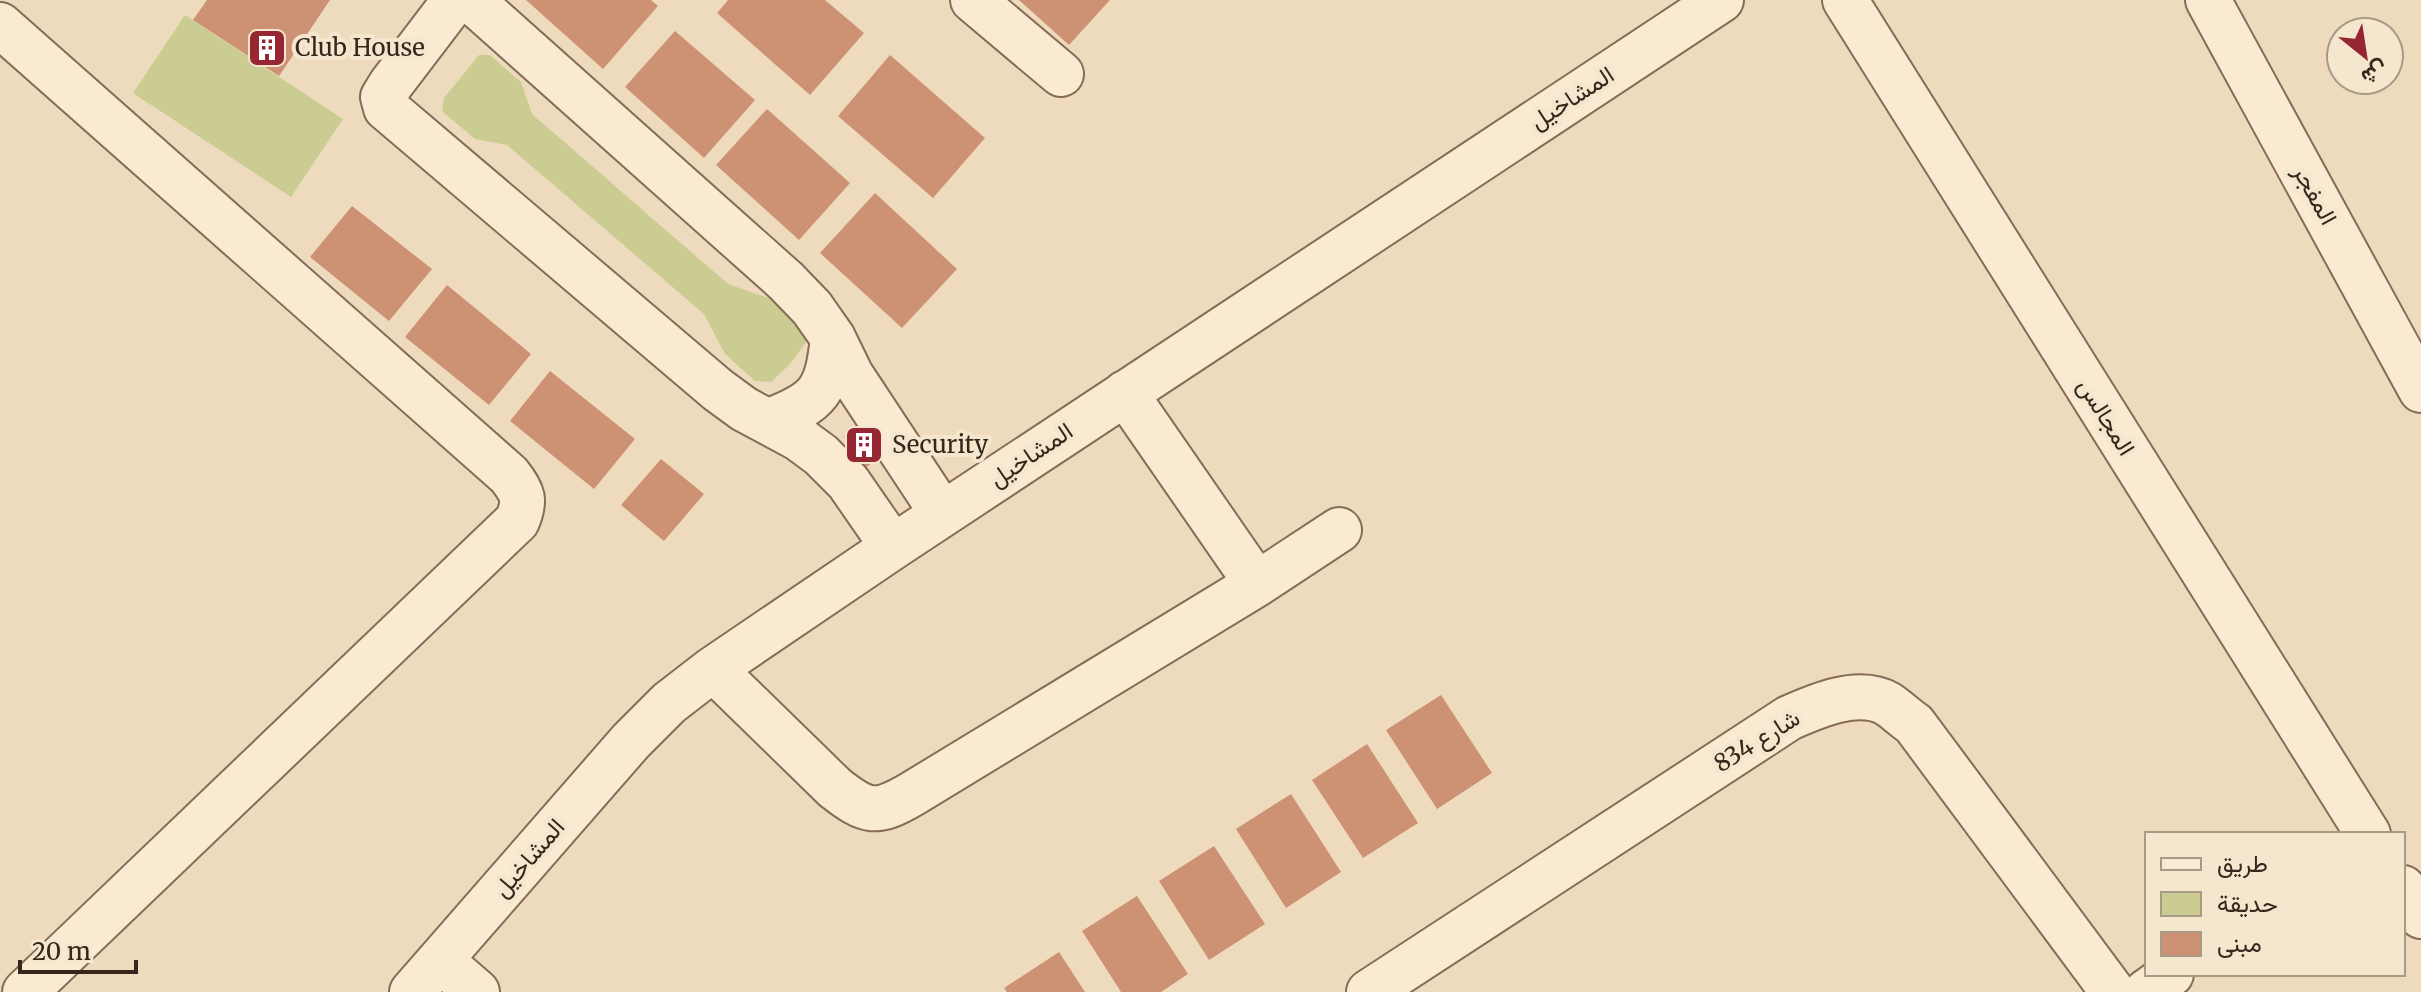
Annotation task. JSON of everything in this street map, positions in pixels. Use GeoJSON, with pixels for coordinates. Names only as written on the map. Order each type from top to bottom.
{"type":"FeatureCollection","features":[{"type":"Feature","properties":{"kind":"street"},"geometry":{"type":"LineString","coordinates":[[455,0],[383,97],[383,104],[390,113],[718,390],[821,455],[848,482],[893,547]]}},
{"type":"Feature","properties":{"kind":"street"},"geometry":{"type":"LineString","coordinates":[[471,0],[786,281],[812,308],[833,338],[851,375],[942,513]]}},
{"type":"Feature","properties":{"kind":"street"},"geometry":{"type":"LineString","coordinates":[[973,0],[1061,74]]}},
{"type":"Feature","properties":{"kind":"street","name":"المشاخيل"},"geometry":{"type":"LineString","coordinates":[[412,992],[631,741],[669,703],[713,669],[942,513],[1721,0]]}},
{"type":"Feature","properties":{"kind":"street","name":"المجالس"},"geometry":{"type":"LineString","coordinates":[[1845,0],[2367,832]]}},
{"type":"Feature","properties":{"kind":"street","name":"المفجر"},"geometry":{"type":"LineString","coordinates":[[2208,0],[2421,390]]}},
{"type":"Feature","properties":{"kind":"street"},"geometry":{"type":"LineString","coordinates":[[0,25],[509,475],[520,489],[524,506],[517,521],[25,992]]}},
{"type":"Feature","properties":{"kind":"street"},"geometry":{"type":"LineString","coordinates":[[769,421],[809,402],[822,387],[829,369],[833,338]]}},
{"type":"Feature","properties":{"kind":"street"},"geometry":{"type":"LineString","coordinates":[[1125,393],[1257,584]]}},
{"type":"Feature","properties":{"kind":"street"},"geometry":{"type":"LineString","coordinates":[[713,669],[835,788],[854,804],[875,810],[912,794],[1257,584],[1339,530]]}},
{"type":"Feature","properties":{"kind":"street","name":"شارع 834"},"geometry":{"type":"LineString","coordinates":[[1369,992],[1789,718],[1822,703],[1858,697],[1886,702],[1914,724],[2113,992]]}},
{"type":"Feature","properties":{"kind":"street"},"geometry":{"type":"LineString","coordinates":[[2405,891],[2421,916]]}},
{"type":"Feature","properties":{"kind":"street"},"geometry":{"type":"LineString","coordinates":[[440,960],[477,992]]}},
{"type":"Feature","properties":{"kind":"street"},"geometry":{"type":"LineString","coordinates":[[2146,992],[2168,976]]}},
{"type":"Feature","properties":{"kind":"green space"},"geometry":{"type":"Polygon","coordinates":[[[185,15],[343,119],[291,197],[133,93],[185,15]]]}},
{"type":"Feature","properties":{"kind":"green space"},"geometry":{"type":"Polygon","coordinates":[[[479,55],[490,55],[521,82],[532,114],[728,284],[774,300],[802,325],[807,341],[789,365],[771,382],[755,381],[725,354],[704,314],[507,145],[475,139],[442,111],[444,98],[479,55]]]}},
{"type":"Feature","properties":{"kind":"building","name":"Club House"},"geometry":{"type":"Polygon","coordinates":[[[207,0],[330,0],[279,76],[193,20],[207,0]]]}},
{"type":"Feature","properties":{"kind":"building"},"geometry":{"type":"Polygon","coordinates":[[[526,0],[651,0],[658,6],[603,69],[526,0]]]}},
{"type":"Feature","properties":{"kind":"building"},"geometry":{"type":"Polygon","coordinates":[[[728,0],[825,0],[864,33],[810,95],[717,13],[728,0]]]}},
{"type":"Feature","properties":{"kind":"building"},"geometry":{"type":"Polygon","coordinates":[[[1019,0],[1110,0],[1069,45],[1019,0]]]}},
{"type":"Feature","properties":{"kind":"building"},"geometry":{"type":"Polygon","coordinates":[[[675,31],[755,100],[704,158],[625,87],[675,31]]]}},
{"type":"Feature","properties":{"kind":"building"},"geometry":{"type":"Polygon","coordinates":[[[890,55],[985,138],[933,198],[838,116],[890,55]]]}},
{"type":"Feature","properties":{"kind":"building"},"geometry":{"type":"Polygon","coordinates":[[[767,109],[850,183],[799,240],[716,165],[767,109]]]}},
{"type":"Feature","properties":{"kind":"building"},"geometry":{"type":"Polygon","coordinates":[[[875,193],[957,269],[902,328],[820,253],[875,193]]]}},
{"type":"Feature","properties":{"kind":"building"},"geometry":{"type":"Polygon","coordinates":[[[352,206],[432,269],[389,321],[310,257],[352,206]]]}},
{"type":"Feature","properties":{"kind":"building"},"geometry":{"type":"Polygon","coordinates":[[[447,285],[531,354],[489,405],[405,337],[447,285]]]}},
{"type":"Feature","properties":{"kind":"building"},"geometry":{"type":"Polygon","coordinates":[[[550,371],[635,439],[594,489],[510,421],[550,371]]]}},
{"type":"Feature","properties":{"kind":"building","name":"Security"},"geometry":{"type":"Polygon","coordinates":[[[862,423],[884,455],[866,467],[844,436],[862,423]]]}},
{"type":"Feature","properties":{"kind":"building"},"geometry":{"type":"Polygon","coordinates":[[[661,459],[704,494],[664,541],[621,505],[661,459]]]}},
{"type":"Feature","properties":{"kind":"building"},"geometry":{"type":"Polygon","coordinates":[[[1441,695],[1492,773],[1437,809],[1386,730],[1441,695]]]}},
{"type":"Feature","properties":{"kind":"building"},"geometry":{"type":"Polygon","coordinates":[[[1367,744],[1418,823],[1363,858],[1312,780],[1367,744]]]}},
{"type":"Feature","properties":{"kind":"building"},"geometry":{"type":"Polygon","coordinates":[[[1291,794],[1341,872],[1286,908],[1236,829],[1291,794]]]}},
{"type":"Feature","properties":{"kind":"building"},"geometry":{"type":"Polygon","coordinates":[[[1214,846],[1265,924],[1209,960],[1159,881],[1214,846]]]}},
{"type":"Feature","properties":{"kind":"building"},"geometry":{"type":"Polygon","coordinates":[[[1137,896],[1188,974],[1161,992],[1121,992],[1082,931],[1137,896]]]}},
{"type":"Feature","properties":{"kind":"building"},"geometry":{"type":"Polygon","coordinates":[[[1059,952],[1085,992],[1007,992],[1004,988],[1059,952]]]}},
{"type":"Feature","properties":{"kind":"place","name":"Club House"},"geometry":{"type":"Point","coordinates":[267,48]}},
{"type":"Feature","properties":{"kind":"place","name":"Security"},"geometry":{"type":"Point","coordinates":[864,445]}}]}
